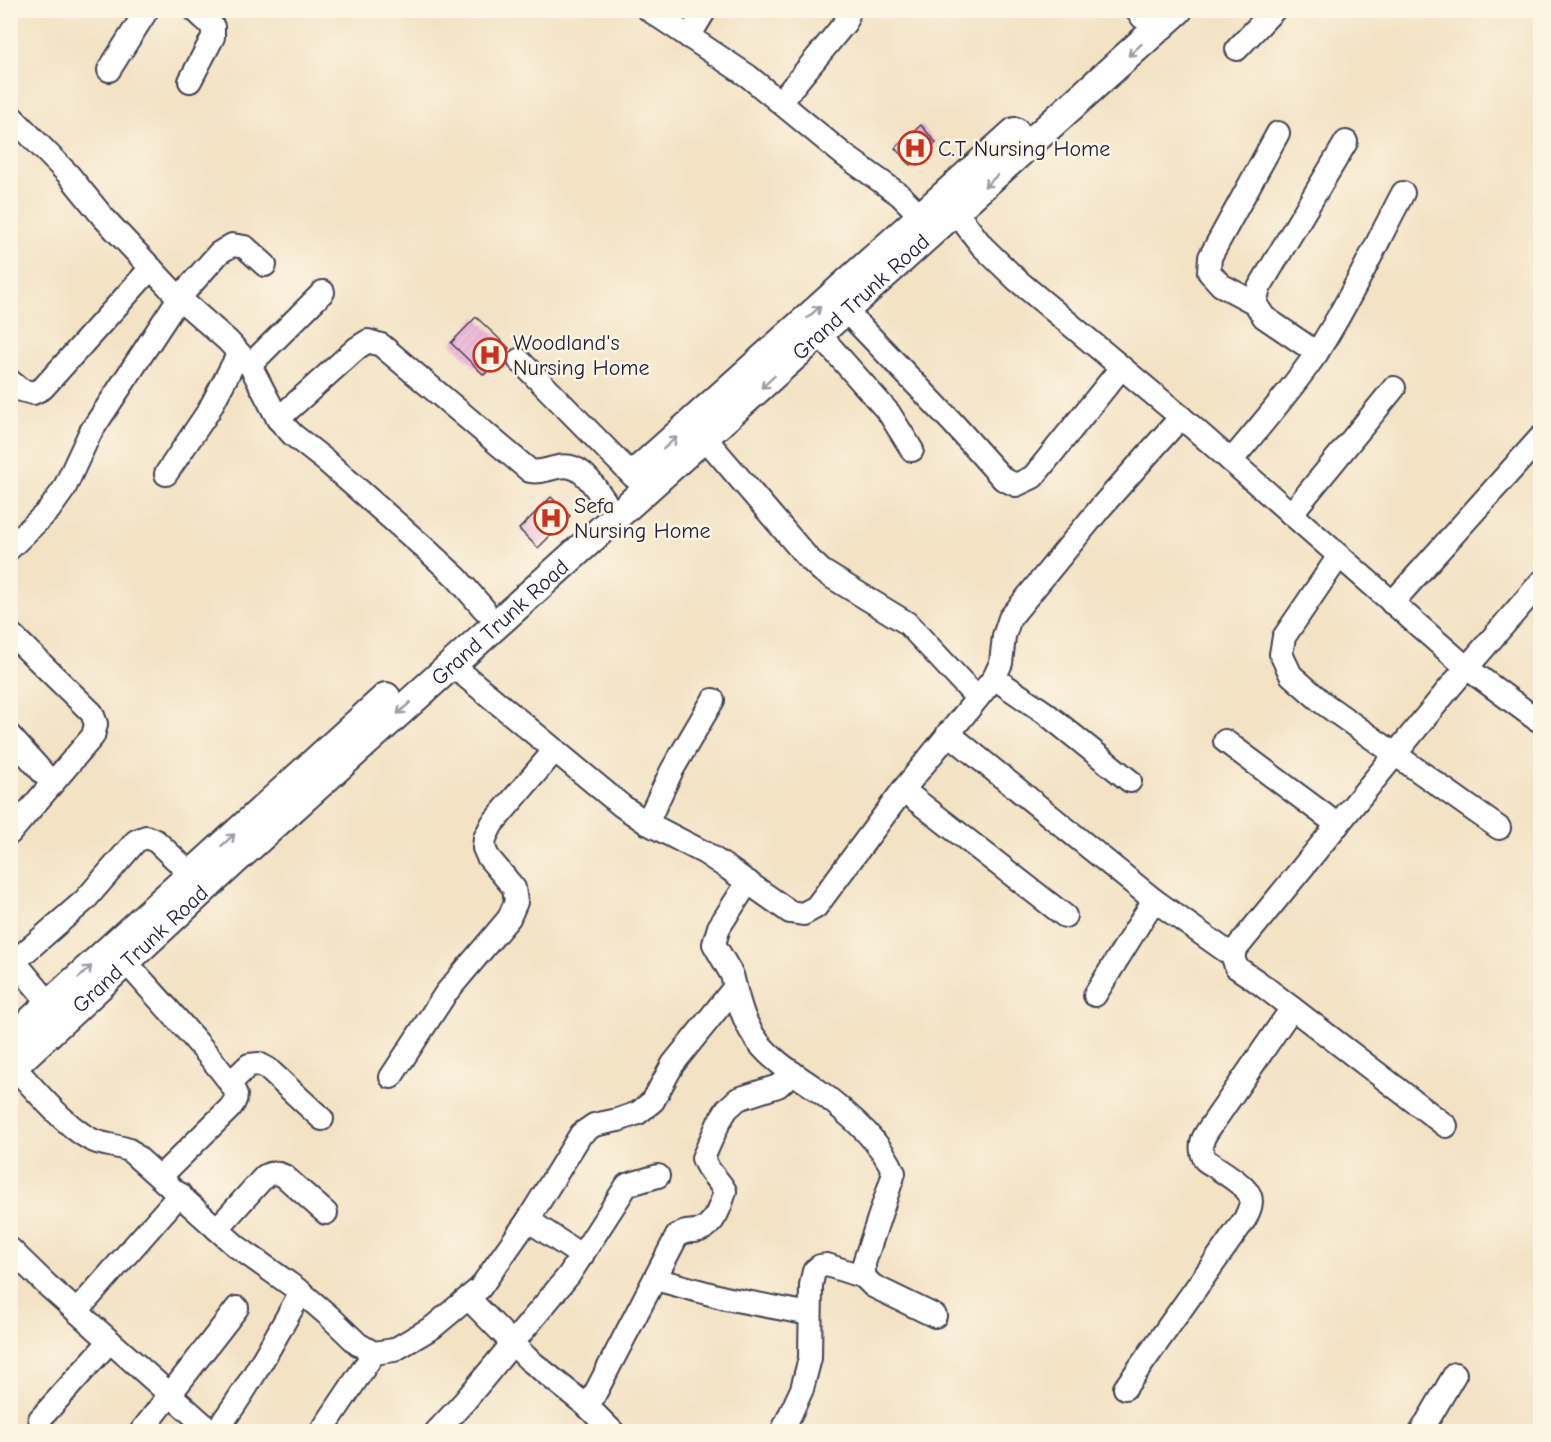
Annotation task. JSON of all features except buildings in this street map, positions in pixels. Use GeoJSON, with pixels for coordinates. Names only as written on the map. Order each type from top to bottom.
{"type":"FeatureCollection","features":[{"type":"Feature","properties":{"kind":"main road","name":"Grand Trunk Road"},"geometry":{"type":"LineString","coordinates":[[11,1058],[126,962],[233,862],[1178,10]]}},
{"type":"Feature","properties":{"kind":"main road","name":"Grand Trunk Road"},"geometry":{"type":"LineString","coordinates":[[11,1058],[50,1004],[191,874],[921,216],[1142,13]]}},
{"type":"Feature","properties":{"kind":"street"},"geometry":{"type":"LineString","coordinates":[[109,70],[147,10]]}},
{"type":"Feature","properties":{"kind":"street"},"geometry":{"type":"LineString","coordinates":[[190,81],[213,37],[213,27],[195,10]]}},
{"type":"Feature","properties":{"kind":"street"},"geometry":{"type":"LineString","coordinates":[[650,10],[781,101],[844,154],[900,195],[921,216]]}},
{"type":"Feature","properties":{"kind":"street"},"geometry":{"type":"LineString","coordinates":[[689,37],[705,10]]}},
{"type":"Feature","properties":{"kind":"street"},"geometry":{"type":"LineString","coordinates":[[781,101],[845,23],[849,10]]}},
{"type":"Feature","properties":{"kind":"street"},"geometry":{"type":"LineString","coordinates":[[1237,49],[1274,10]]}},
{"type":"Feature","properties":{"kind":"street"},"geometry":{"type":"LineString","coordinates":[[10,115],[68,174],[103,217],[179,298],[244,359],[278,419],[293,435],[326,461],[436,558],[484,609]]}},
{"type":"Feature","properties":{"kind":"street"},"geometry":{"type":"LineString","coordinates":[[1255,303],[1221,285],[1209,272],[1210,257],[1278,133]]}},
{"type":"Feature","properties":{"kind":"street"},"geometry":{"type":"LineString","coordinates":[[1317,353],[1264,317],[1255,303],[1259,288],[1346,142]]}},
{"type":"Feature","properties":{"kind":"street"},"geometry":{"type":"LineString","coordinates":[[1231,461],[1317,353],[1402,193]]}},
{"type":"Feature","properties":{"kind":"street"},"geometry":{"type":"LineString","coordinates":[[956,212],[982,246],[1017,280],[1180,417],[1467,668],[1536,719],[1540,719]]}},
{"type":"Feature","properties":{"kind":"street"},"geometry":{"type":"LineString","coordinates":[[10,548],[49,510],[64,489],[90,433],[179,298],[219,253],[232,245],[245,248],[265,265]]}},
{"type":"Feature","properties":{"kind":"street"},"geometry":{"type":"LineString","coordinates":[[10,381],[21,390],[33,393],[43,388],[151,268]]}},
{"type":"Feature","properties":{"kind":"street"},"geometry":{"type":"LineString","coordinates":[[166,474],[244,359],[323,292]]}},
{"type":"Feature","properties":{"kind":"street"},"geometry":{"type":"LineString","coordinates":[[846,311],[1003,479],[1016,485],[1033,477],[1121,368]]}},
{"type":"Feature","properties":{"kind":"street"},"geometry":{"type":"LineString","coordinates":[[820,335],[889,413],[912,450]]}},
{"type":"Feature","properties":{"kind":"street"},"geometry":{"type":"LineString","coordinates":[[278,419],[357,348],[368,341],[381,345],[530,471],[542,473],[568,465],[581,470],[605,501]]}},
{"type":"Feature","properties":{"kind":"street"},"geometry":{"type":"LineString","coordinates":[[519,360],[633,476]]}},
{"type":"Feature","properties":{"kind":"street"},"geometry":{"type":"LineString","coordinates":[[1291,514],[1394,388]]}},
{"type":"Feature","properties":{"kind":"street"},"geometry":{"type":"LineString","coordinates":[[452,665],[622,806],[647,823],[705,853],[790,912],[803,914],[816,907],[903,790],[994,678],[1001,663],[1004,636],[1010,618],[1101,507],[1180,417]]}},
{"type":"Feature","properties":{"kind":"street"},"geometry":{"type":"LineString","coordinates":[[705,438],[807,557],[822,571],[907,622],[977,699]]}},
{"type":"Feature","properties":{"kind":"street"},"geometry":{"type":"LineString","coordinates":[[1392,603],[1540,438]]}},
{"type":"Feature","properties":{"kind":"street"},"geometry":{"type":"LineString","coordinates":[[1340,556],[1284,637],[1281,654],[1291,675],[1323,703],[1499,828]]}},
{"type":"Feature","properties":{"kind":"street"},"geometry":{"type":"LineString","coordinates":[[1446,1126],[1236,967],[1233,957],[1236,949],[1395,755],[1540,583]]}},
{"type":"Feature","properties":{"kind":"street"},"geometry":{"type":"LineString","coordinates":[[10,633],[92,713],[96,724],[93,736],[10,833]]}},
{"type":"Feature","properties":{"kind":"street"},"geometry":{"type":"LineString","coordinates":[[994,678],[1044,712],[1130,782]]}},
{"type":"Feature","properties":{"kind":"street"},"geometry":{"type":"LineString","coordinates":[[647,823],[672,770],[713,700]]}},
{"type":"Feature","properties":{"kind":"street"},"geometry":{"type":"LineString","coordinates":[[948,733],[1154,900],[1233,957]]}},
{"type":"Feature","properties":{"kind":"street"},"geometry":{"type":"LineString","coordinates":[[10,736],[52,783]]}},
{"type":"Feature","properties":{"kind":"street"},"geometry":{"type":"LineString","coordinates":[[1225,741],[1338,825]]}},
{"type":"Feature","properties":{"kind":"street"},"geometry":{"type":"LineString","coordinates":[[391,1077],[446,993],[509,918],[516,902],[514,888],[488,857],[484,848],[485,838],[492,824],[555,750]]}},
{"type":"Feature","properties":{"kind":"street"},"geometry":{"type":"LineString","coordinates":[[903,790],[1065,916]]}},
{"type":"Feature","properties":{"kind":"street"},"geometry":{"type":"LineString","coordinates":[[50,1004],[13,959],[85,900],[136,841],[146,837],[156,841],[191,874]]}},
{"type":"Feature","properties":{"kind":"street"},"geometry":{"type":"LineString","coordinates":[[748,882],[719,927],[714,944],[732,975],[742,1015],[757,1041],[775,1061],[824,1095],[859,1125],[889,1160],[894,1173],[864,1263],[864,1277]]}},
{"type":"Feature","properties":{"kind":"street"},"geometry":{"type":"LineString","coordinates":[[1095,995],[1154,900]]}},
{"type":"Feature","properties":{"kind":"street"},"geometry":{"type":"LineString","coordinates":[[126,962],[230,1083],[236,1094],[230,1108],[160,1177]]}},
{"type":"Feature","properties":{"kind":"street"},"geometry":{"type":"LineString","coordinates":[[11,1058],[67,1121],[96,1142],[114,1144],[129,1150],[236,1246],[301,1292],[358,1344],[374,1353],[394,1350],[434,1328],[480,1288],[528,1220],[581,1134],[594,1125],[638,1113],[653,1101],[673,1064],[735,987]]}},
{"type":"Feature","properties":{"kind":"street"},"geometry":{"type":"LineString","coordinates":[[1125,1388],[1245,1219],[1250,1206],[1250,1197],[1245,1190],[1205,1160],[1201,1152],[1201,1145],[1203,1137],[1292,1008]]}},
{"type":"Feature","properties":{"kind":"street"},"geometry":{"type":"LineString","coordinates":[[230,1083],[249,1065],[259,1064],[268,1069],[322,1119]]}},
{"type":"Feature","properties":{"kind":"street"},"geometry":{"type":"LineString","coordinates":[[588,1407],[677,1236],[685,1230],[699,1230],[710,1224],[721,1205],[725,1191],[719,1181],[707,1171],[703,1158],[726,1109],[738,1099],[778,1086],[793,1073]]}},
{"type":"Feature","properties":{"kind":"street"},"geometry":{"type":"LineString","coordinates":[[217,1229],[265,1176],[270,1174],[284,1176],[326,1213]]}},
{"type":"Feature","properties":{"kind":"street"},"geometry":{"type":"LineString","coordinates":[[436,1431],[464,1402],[550,1298],[582,1256],[627,1185],[658,1176]]}},
{"type":"Feature","properties":{"kind":"street"},"geometry":{"type":"LineString","coordinates":[[77,1311],[180,1194]]}},
{"type":"Feature","properties":{"kind":"street"},"geometry":{"type":"LineString","coordinates":[[528,1220],[582,1256]]}},
{"type":"Feature","properties":{"kind":"street"},"geometry":{"type":"LineString","coordinates":[[11,1249],[169,1394],[214,1431],[236,1405],[258,1370],[301,1292]]}},
{"type":"Feature","properties":{"kind":"street"},"geometry":{"type":"LineString","coordinates":[[782,1431],[802,1389],[810,1358],[811,1285],[814,1271],[820,1266],[827,1265],[864,1277],[873,1286],[935,1316]]}},
{"type":"Feature","properties":{"kind":"street"},"geometry":{"type":"LineString","coordinates":[[655,1280],[725,1298],[810,1314]]}},
{"type":"Feature","properties":{"kind":"street"},"geometry":{"type":"LineString","coordinates":[[469,1299],[511,1344],[588,1407],[613,1431]]}},
{"type":"Feature","properties":{"kind":"street"},"geometry":{"type":"LineString","coordinates":[[141,1431],[237,1308]]}},
{"type":"Feature","properties":{"kind":"street"},"geometry":{"type":"LineString","coordinates":[[40,1419],[110,1341]]}},
{"type":"Feature","properties":{"kind":"street"},"geometry":{"type":"LineString","coordinates":[[321,1431],[374,1353]]}},
{"type":"Feature","properties":{"kind":"street"},"geometry":{"type":"LineString","coordinates":[[1421,1431],[1455,1374]]}},
{"type":"Feature","properties":{"kind":"place","name":"C.T Nursing Home"},"geometry":{"type":"Point","coordinates":[915,148]}},
{"type":"Feature","properties":{"kind":"place","name":"Woodland's Nursing Home"},"geometry":{"type":"Point","coordinates":[490,355]}},
{"type":"Feature","properties":{"kind":"place","name":"Sefa Nursing Home"},"geometry":{"type":"Point","coordinates":[551,518]}}]}
